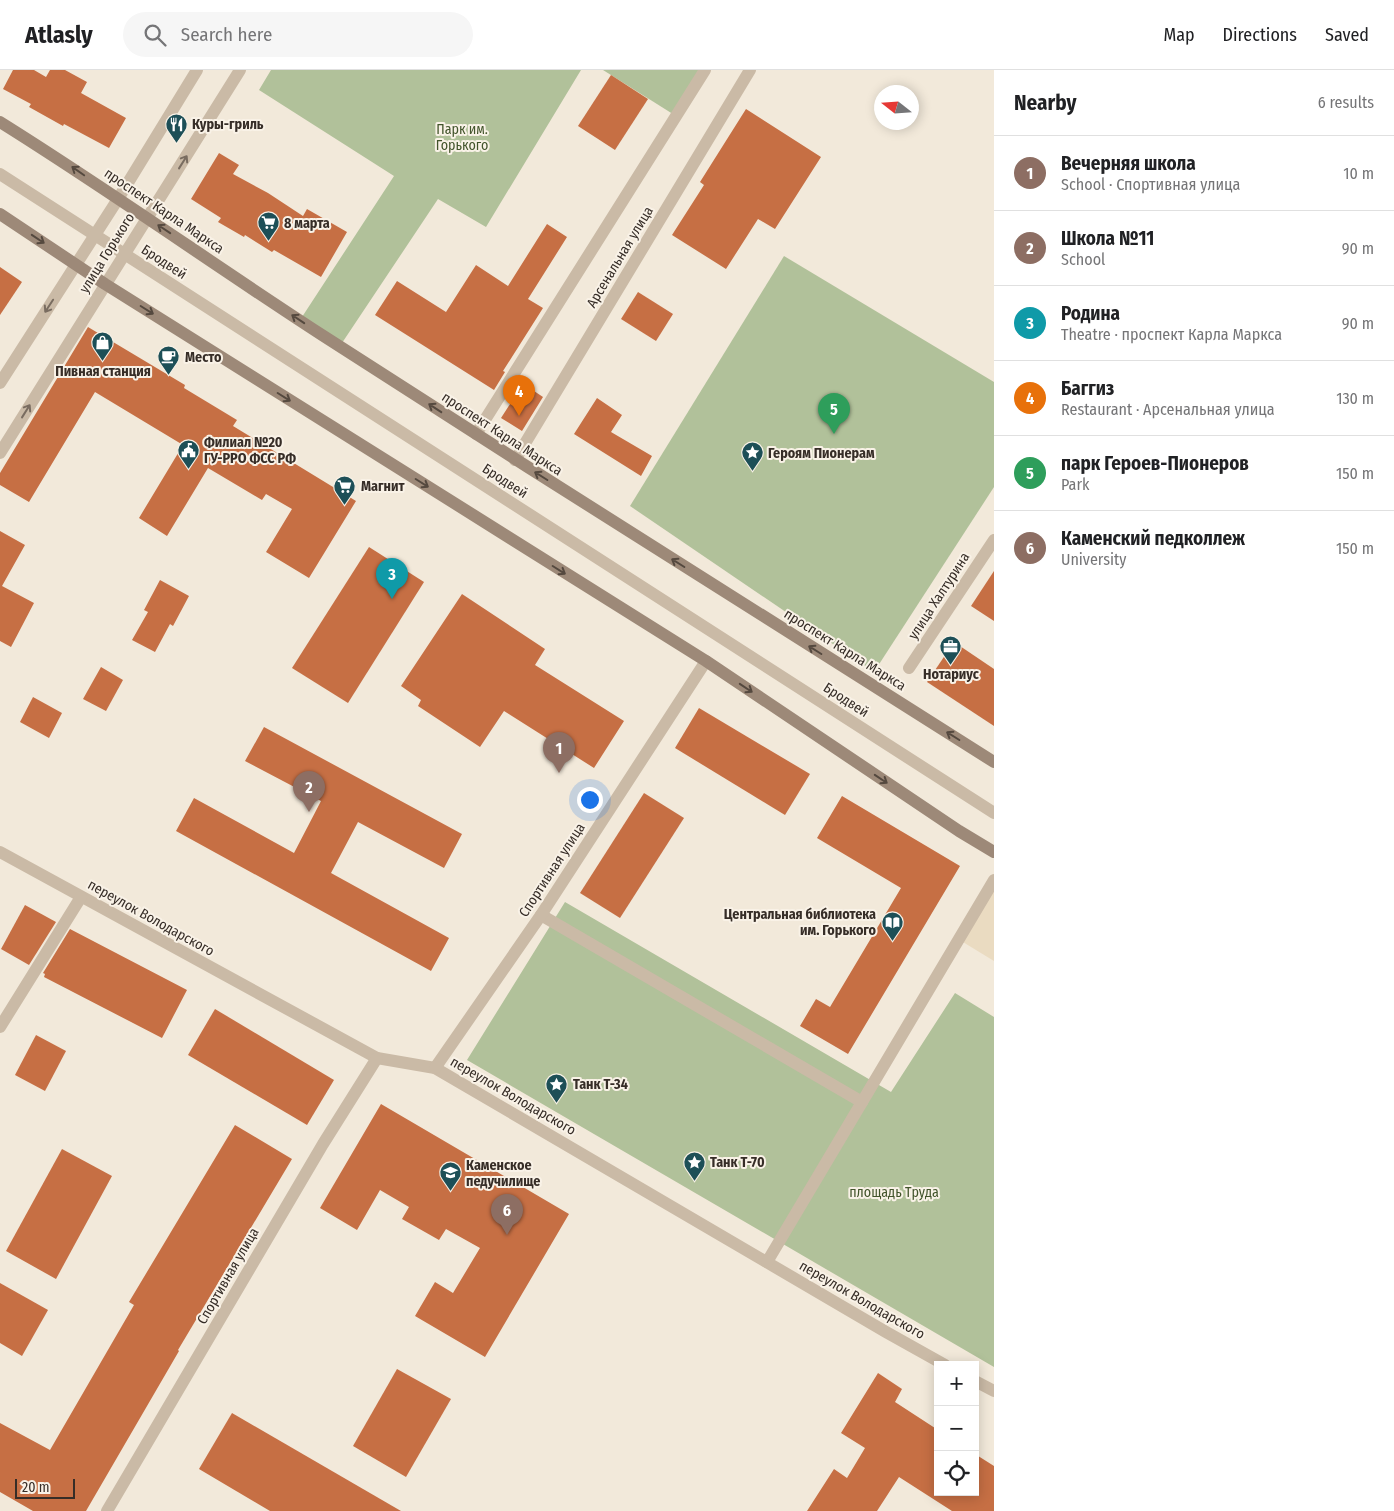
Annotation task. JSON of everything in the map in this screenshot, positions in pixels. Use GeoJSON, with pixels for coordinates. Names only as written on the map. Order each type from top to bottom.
{"type":"FeatureCollection","features":[{"type":"Feature","properties":{"kind":"street","name":"улица Горького"},"geometry":{"type":"LineString","coordinates":[[0,383],[118,199],[197,70]]}},
{"type":"Feature","properties":{"kind":"street","name":"улица Горького"},"geometry":{"type":"LineString","coordinates":[[0,453],[240,70]]}},
{"type":"Feature","properties":{"kind":"street","name":"Арсенальная улица"},"geometry":{"type":"LineString","coordinates":[[476,434],[705,70]]}},
{"type":"Feature","properties":{"kind":"street","name":"Арсенальная улица"},"geometry":{"type":"LineString","coordinates":[[515,460],[750,70]]}},
{"type":"Feature","properties":{"kind":"street","name":"проспект Карла Маркса"},"geometry":{"type":"LineString","coordinates":[[0,122],[69,165],[310,327],[515,460],[994,762]]}},
{"type":"Feature","properties":{"kind":"street","name":"Бродвей"},"geometry":{"type":"LineString","coordinates":[[0,174],[994,813]]}},
{"type":"Feature","properties":{"kind":"street"},"geometry":{"type":"LineString","coordinates":[[0,214],[105,284],[706,661],[959,831],[994,852]]}},
{"type":"Feature","properties":{"kind":"street","name":"улица Халтурина"},"geometry":{"type":"LineString","coordinates":[[909,668],[994,540]]}},
{"type":"Feature","properties":{"kind":"street","name":"Спортивная улица"},"geometry":{"type":"LineString","coordinates":[[435,1068],[541,915],[706,661]]}},
{"type":"Feature","properties":{"kind":"street","name":"переулок Володарского"},"geometry":{"type":"LineString","coordinates":[[0,852],[377,1058],[435,1068],[938,1361]]}},
{"type":"Feature","properties":{"kind":"street"},"geometry":{"type":"LineString","coordinates":[[767,1262],[994,880]]}},
{"type":"Feature","properties":{"kind":"street"},"geometry":{"type":"LineString","coordinates":[[0,1027],[81,897]]}},
{"type":"Feature","properties":{"kind":"street"},"geometry":{"type":"LineString","coordinates":[[541,915],[862,1102]]}},
{"type":"Feature","properties":{"kind":"street","name":"Спортивная улица"},"geometry":{"type":"LineString","coordinates":[[107,1511],[323,1144],[377,1058]]}},
{"type":"Feature","properties":{"kind":"street"},"geometry":{"type":"LineString","coordinates":[[979,1383],[994,1391]]}},
{"type":"Feature","properties":{"kind":"green space","name":"Парк им. Горького"},"geometry":{"type":"Polygon","coordinates":[[[271,70],[581,70],[486,227],[438,199],[342,343],[302,317],[394,176],[259,90],[271,70]]]}},
{"type":"Feature","properties":{"kind":"green space"},"geometry":{"type":"Polygon","coordinates":[[[603,70],[705,70],[676,116],[603,70]]]}},
{"type":"Feature","properties":{"kind":"green space"},"geometry":{"type":"Polygon","coordinates":[[[784,256],[994,382],[994,487],[874,672],[630,506],[784,256]]]}},
{"type":"Feature","properties":{"kind":"green space","name":"площадь Труда"},"geometry":{"type":"Polygon","coordinates":[[[565,902],[891,1092],[955,993],[994,1017],[994,1367],[467,1060],[565,902]]]}},
{"type":"Feature","properties":{"kind":"shaded area"},"geometry":{"type":"Polygon","coordinates":[[[994,880],[994,961],[958,939],[994,880]]]}},
{"type":"Feature","properties":{"kind":"building"},"geometry":{"type":"Polygon","coordinates":[[[13,70],[34,70],[46,77],[50,70],[65,70],[87,82],[81,93],[126,118],[109,148],[64,124],[63,126],[29,107],[31,104],[3,89],[13,70]]]}},
{"type":"Feature","properties":{"kind":"building"},"geometry":{"type":"Polygon","coordinates":[[[611,75],[648,99],[615,150],[578,126],[611,75]]]}},
{"type":"Feature","properties":{"kind":"building"},"geometry":{"type":"Polygon","coordinates":[[[746,109],[821,157],[775,229],[758,219],[726,269],[672,235],[704,185],[700,182],[746,109]]]}},
{"type":"Feature","properties":{"kind":"building"},"geometry":{"type":"Polygon","coordinates":[[[219,153],[239,165],[233,174],[268,193],[303,216],[307,209],[347,232],[321,277],[274,250],[272,252],[245,235],[244,237],[218,222],[221,218],[191,199],[219,153]]]}},
{"type":"Feature","properties":{"kind":"building"},"geometry":{"type":"Polygon","coordinates":[[[547,224],[567,237],[528,299],[543,308],[503,371],[505,372],[494,390],[375,315],[397,281],[446,312],[476,265],[508,286],[547,224]]]}},
{"type":"Feature","properties":{"kind":"building"},"geometry":{"type":"Polygon","coordinates":[[[0,267],[22,282],[0,315],[0,267]]]}},
{"type":"Feature","properties":{"kind":"building"},"geometry":{"type":"Polygon","coordinates":[[[638,292],[673,314],[656,341],[621,319],[638,292]]]}},
{"type":"Feature","properties":{"kind":"building"},"geometry":{"type":"Polygon","coordinates":[[[88,327],[185,385],[184,388],[237,420],[233,426],[356,501],[309,578],[266,552],[292,509],[266,494],[262,500],[208,468],[167,536],[139,518],[183,445],[95,392],[29,502],[0,485],[0,473],[88,327]]]}},
{"type":"Feature","properties":{"kind":"building"},"geometry":{"type":"Polygon","coordinates":[[[519,381],[543,397],[522,431],[501,418],[512,401],[508,398],[519,381]]]}},
{"type":"Feature","properties":{"kind":"building"},"geometry":{"type":"Polygon","coordinates":[[[597,398],[622,415],[611,432],[652,456],[641,476],[574,434],[597,398]]]}},
{"type":"Feature","properties":{"kind":"building"},"geometry":{"type":"Polygon","coordinates":[[[0,531],[25,545],[2,586],[34,603],[11,647],[0,641],[0,531]]]}},
{"type":"Feature","properties":{"kind":"building"},"geometry":{"type":"Polygon","coordinates":[[[369,547],[424,582],[348,703],[292,668],[369,547]]]}},
{"type":"Feature","properties":{"kind":"building"},"geometry":{"type":"Polygon","coordinates":[[[994,571],[994,621],[971,606],[994,571]]]}},
{"type":"Feature","properties":{"kind":"building"},"geometry":{"type":"Polygon","coordinates":[[[160,580],[189,596],[173,626],[170,624],[155,652],[132,640],[148,612],[144,610],[160,580]]]}},
{"type":"Feature","properties":{"kind":"building"},"geometry":{"type":"Polygon","coordinates":[[[462,594],[545,649],[535,665],[624,721],[594,768],[504,711],[480,747],[418,706],[421,700],[401,686],[462,594]]]}},
{"type":"Feature","properties":{"kind":"building"},"geometry":{"type":"Polygon","coordinates":[[[954,642],[994,669],[994,726],[927,682],[954,642]]]}},
{"type":"Feature","properties":{"kind":"building"},"geometry":{"type":"Polygon","coordinates":[[[101,667],[123,680],[106,711],[83,699],[101,667]]]}},
{"type":"Feature","properties":{"kind":"building"},"geometry":{"type":"Polygon","coordinates":[[[33,697],[62,713],[49,738],[20,722],[33,697]]]}},
{"type":"Feature","properties":{"kind":"building"},"geometry":{"type":"Polygon","coordinates":[[[699,708],[810,774],[785,815],[675,748],[699,708]]]}},
{"type":"Feature","properties":{"kind":"building"},"geometry":{"type":"Polygon","coordinates":[[[264,727],[462,834],[444,868],[358,822],[331,873],[449,938],[431,971],[176,831],[194,798],[294,853],[321,801],[245,761],[264,727]]]}},
{"type":"Feature","properties":{"kind":"building"},"geometry":{"type":"Polygon","coordinates":[[[644,793],[684,818],[620,918],[580,893],[644,793]]]}},
{"type":"Feature","properties":{"kind":"building","name":"Центральная библиотека им. Горького"},"geometry":{"type":"Polygon","coordinates":[[[842,796],[960,866],[848,1054],[800,1026],[816,999],[830,1007],[901,888],[817,838],[842,796]]]}},
{"type":"Feature","properties":{"kind":"building"},"geometry":{"type":"Polygon","coordinates":[[[25,905],[56,922],[29,965],[1,949],[25,905]]]}},
{"type":"Feature","properties":{"kind":"building"},"geometry":{"type":"Polygon","coordinates":[[[70,929],[187,990],[162,1038],[44,977],[45,974],[43,973],[70,929]]]}},
{"type":"Feature","properties":{"kind":"building"},"geometry":{"type":"Polygon","coordinates":[[[215,1009],[334,1080],[307,1125],[188,1055],[215,1009]]]}},
{"type":"Feature","properties":{"kind":"building"},"geometry":{"type":"Polygon","coordinates":[[[36,1035],[66,1051],[45,1091],[15,1075],[36,1035]]]}},
{"type":"Feature","properties":{"kind":"building"},"geometry":{"type":"Polygon","coordinates":[[[381,1104],[569,1214],[485,1357],[415,1316],[435,1282],[453,1293],[480,1248],[446,1229],[439,1240],[402,1219],[409,1207],[380,1190],[357,1230],[320,1208],[381,1104]]]}},
{"type":"Feature","properties":{"kind":"building"},"geometry":{"type":"Polygon","coordinates":[[[235,1125],[292,1159],[178,1350],[86,1511],[33,1511],[0,1492],[0,1423],[50,1450],[134,1305],[129,1302],[235,1125]]]}},
{"type":"Feature","properties":{"kind":"building"},"geometry":{"type":"Polygon","coordinates":[[[62,1149],[112,1176],[56,1279],[6,1251],[62,1149]]]}},
{"type":"Feature","properties":{"kind":"building"},"geometry":{"type":"Polygon","coordinates":[[[0,1283],[48,1310],[22,1356],[0,1343],[0,1283]]]}},
{"type":"Feature","properties":{"kind":"building"},"geometry":{"type":"Polygon","coordinates":[[[397,1369],[451,1399],[406,1477],[353,1446],[397,1369]]]}},
{"type":"Feature","properties":{"kind":"building"},"geometry":{"type":"Polygon","coordinates":[[[878,1373],[902,1389],[895,1402],[934,1427],[934,1496],[979,1496],[979,1457],[994,1466],[994,1511],[952,1511],[899,1477],[877,1511],[807,1511],[834,1469],[847,1478],[865,1448],[841,1433],[878,1373]]]}},
{"type":"Feature","properties":{"kind":"building"},"geometry":{"type":"Polygon","coordinates":[[[232,1413],[401,1511],[270,1511],[199,1469],[232,1413]]]}},
{"type":"Feature","properties":{"kind":"place","name":"Куры-гриль"},"geometry":{"type":"Point","coordinates":[176,143]}},
{"type":"Feature","properties":{"kind":"place","name":"8 марта"},"geometry":{"type":"Point","coordinates":[268,242]}},
{"type":"Feature","properties":{"kind":"place","name":"Пивная станция"},"geometry":{"type":"Point","coordinates":[103,362]}},
{"type":"Feature","properties":{"kind":"place","name":"Место"},"geometry":{"type":"Point","coordinates":[169,376]}},
{"type":"Feature","properties":{"kind":"place","name":"Баггиз"},"geometry":{"type":"Point","coordinates":[519,416]}},
{"type":"Feature","properties":{"kind":"place","name":"парк Героев-Пионеров"},"geometry":{"type":"Point","coordinates":[834,434]}},
{"type":"Feature","properties":{"kind":"place","name":"Филиал №20 ГУ-РРО ФСС РФ"},"geometry":{"type":"Point","coordinates":[188,469]}},
{"type":"Feature","properties":{"kind":"place","name":"Героям Пионерам"},"geometry":{"type":"Point","coordinates":[752,472]}},
{"type":"Feature","properties":{"kind":"place","name":"Магнит"},"geometry":{"type":"Point","coordinates":[345,505]}},
{"type":"Feature","properties":{"kind":"place","name":"Родина"},"geometry":{"type":"Point","coordinates":[392,599]}},
{"type":"Feature","properties":{"kind":"place","name":"Нотариус"},"geometry":{"type":"Point","coordinates":[951,665]}},
{"type":"Feature","properties":{"kind":"place","name":"Вечерняя школа"},"geometry":{"type":"Point","coordinates":[559,773]}},
{"type":"Feature","properties":{"kind":"place","name":"Школа №11"},"geometry":{"type":"Point","coordinates":[309,812]}},
{"type":"Feature","properties":{"kind":"place","name":"Центральная библиотека им. Горького"},"geometry":{"type":"Point","coordinates":[892,941]}},
{"type":"Feature","properties":{"kind":"place","name":"Танк Т-34"},"geometry":{"type":"Point","coordinates":[557,1103]}},
{"type":"Feature","properties":{"kind":"place","name":"Танк Т-70"},"geometry":{"type":"Point","coordinates":[694,1181]}},
{"type":"Feature","properties":{"kind":"place","name":"Каменское педучилище"},"geometry":{"type":"Point","coordinates":[450,1192]}},
{"type":"Feature","properties":{"kind":"place","name":"Каменский педколлеж"},"geometry":{"type":"Point","coordinates":[507,1235]}}]}
